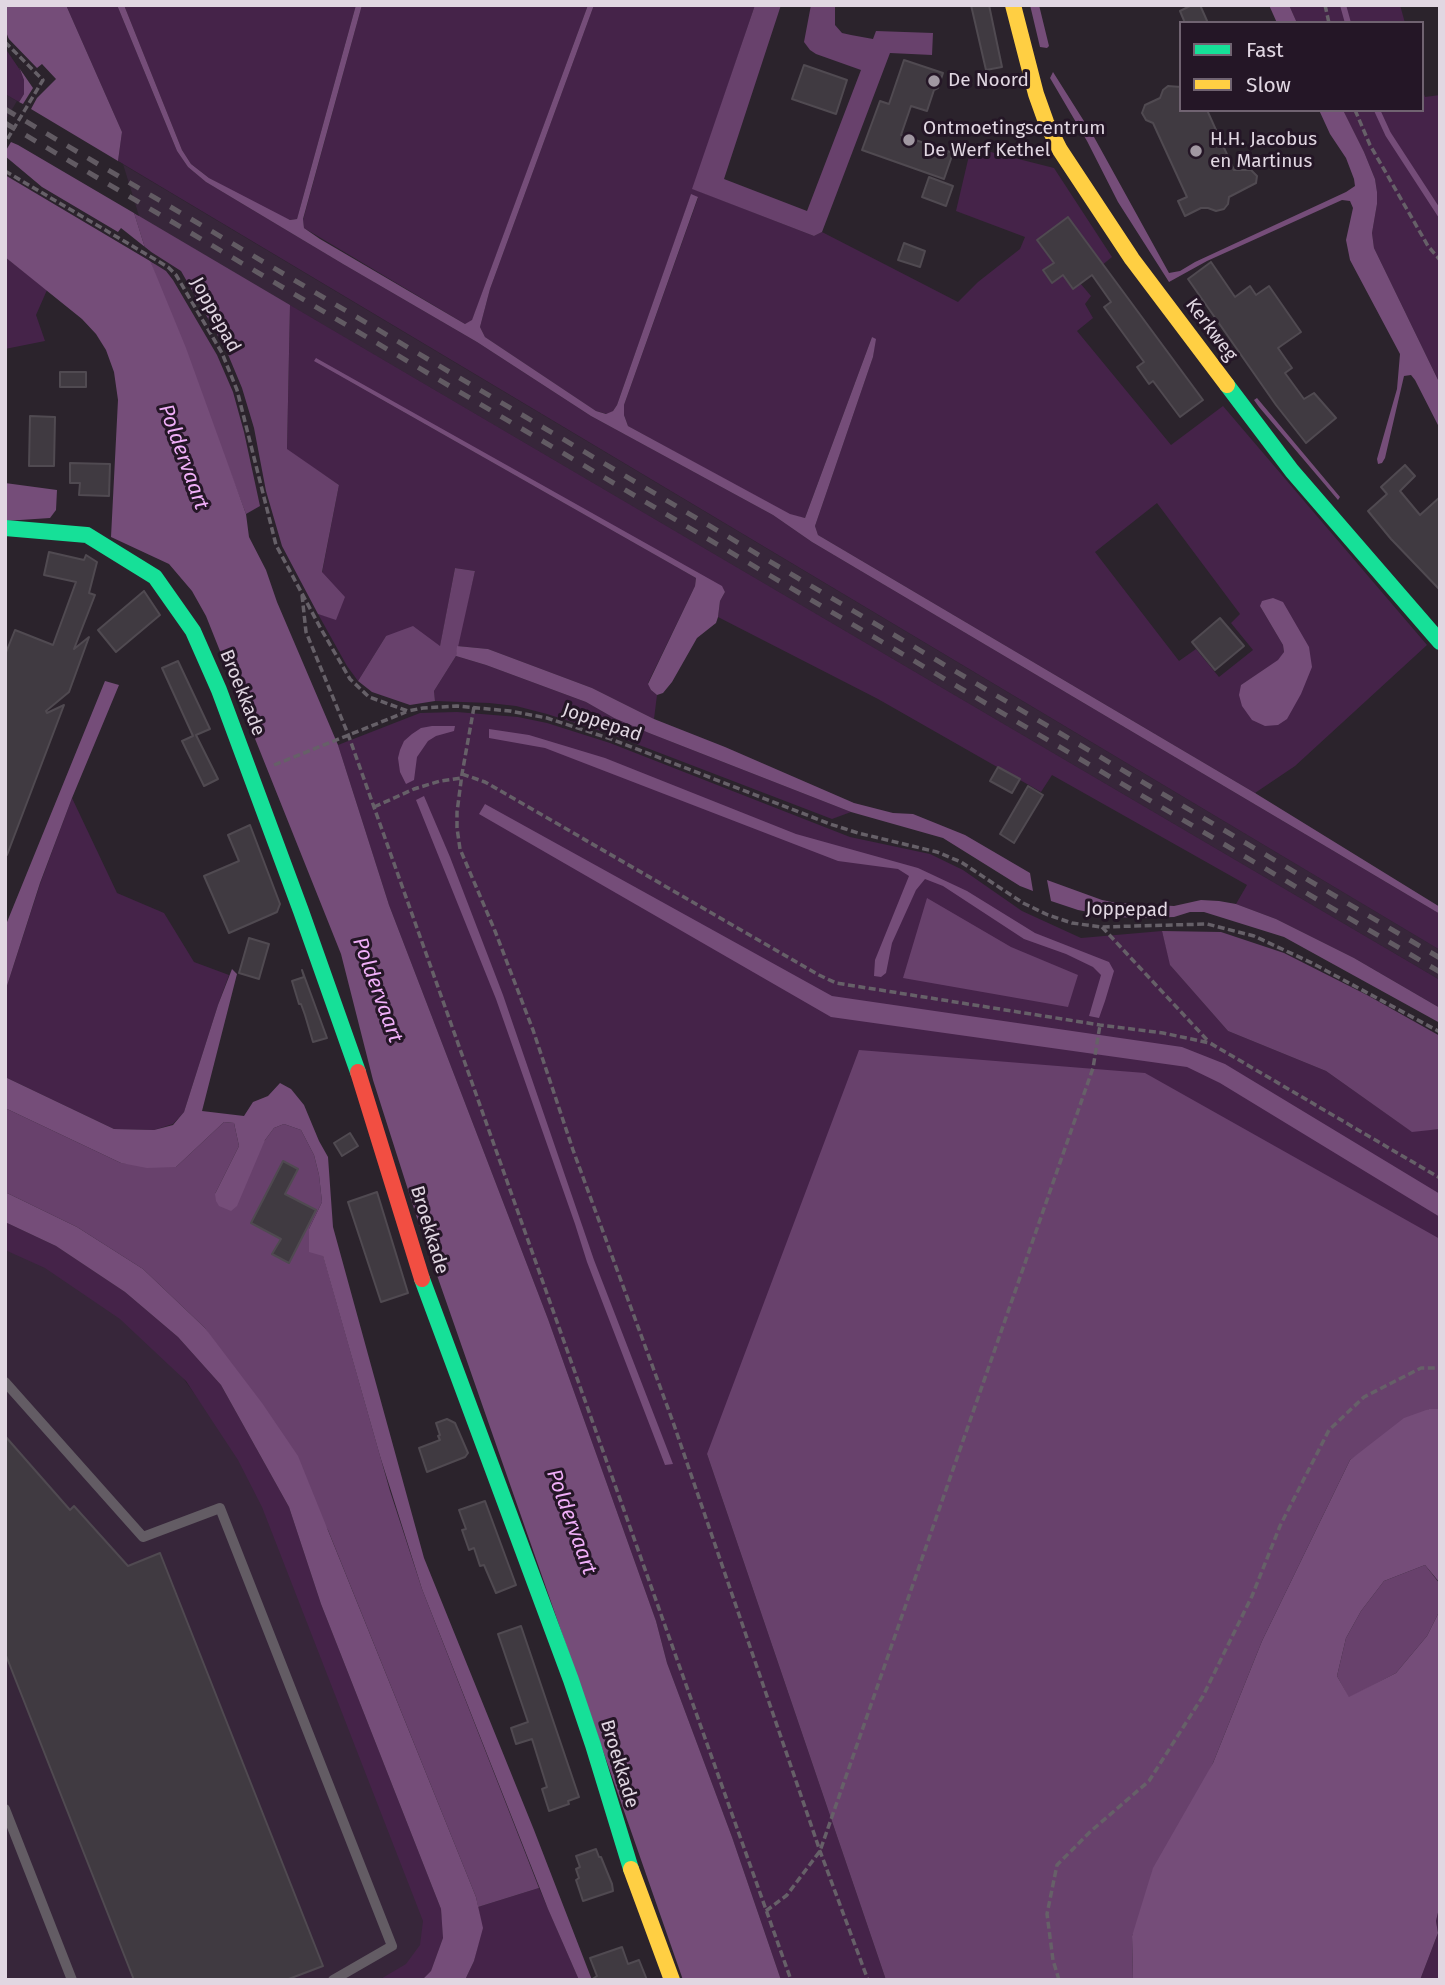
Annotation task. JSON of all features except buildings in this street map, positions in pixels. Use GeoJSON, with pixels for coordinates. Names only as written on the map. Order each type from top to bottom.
{"type":"FeatureCollection","features":[{"type":"Feature","properties":{"kind":"street","name":"Kerkweg"},"geometry":{"type":"LineString","coordinates":[[1013,5],[1046,122],[1060,149],[1132,260],[1292,471],[1440,642]]}},
{"type":"Feature","properties":{"kind":"street","name":"Broekkade"},"geometry":{"type":"LineString","coordinates":[[5,528],[87,535],[155,577],[193,631],[219,690],[369,1102],[422,1281],[571,1680],[633,1877],[672,1980]]}},
{"type":"Feature","properties":{"kind":"lane"},"geometry":{"type":"LineString","coordinates":[[5,1382],[143,1537],[220,1508],[392,1946],[333,1980]]}},
{"type":"Feature","properties":{"kind":"lane"},"geometry":{"type":"LineString","coordinates":[[5,1809],[72,1980]]}},
{"type":"Feature","properties":{"kind":"path"},"geometry":{"type":"LineString","coordinates":[[5,42],[43,80],[5,143]]}},
{"type":"Feature","properties":{"kind":"path"},"geometry":{"type":"LineString","coordinates":[[1356,112],[1370,145],[1428,246],[1440,260]]}},
{"type":"Feature","properties":{"kind":"path","name":"Joppepad"},"geometry":{"type":"LineString","coordinates":[[5,171],[168,267],[176,275],[222,353],[237,390],[276,545],[350,679],[369,697],[408,711],[474,707],[547,718],[611,739],[830,824],[937,852],[961,862],[1023,903],[1048,915],[1080,924],[1207,924],[1254,936],[1312,963],[1440,1032]]}},
{"type":"Feature","properties":{"kind":"path"},"geometry":{"type":"LineString","coordinates":[[301,590],[306,632],[348,734],[791,1980]]}},
{"type":"Feature","properties":{"kind":"path"},"geometry":{"type":"LineString","coordinates":[[474,707],[457,812],[460,849],[533,1030],[573,1150],[673,1422],[820,1851],[868,1980]]}},
{"type":"Feature","properties":{"kind":"path"},"geometry":{"type":"LineString","coordinates":[[263,769],[408,711]]}},
{"type":"Feature","properties":{"kind":"path"},"geometry":{"type":"LineString","coordinates":[[374,807],[414,789],[461,776],[485,782],[836,983],[1163,1033],[1210,1043]]}},
{"type":"Feature","properties":{"kind":"path"},"geometry":{"type":"LineString","coordinates":[[1101,926],[1210,1043],[1440,1178]]}},
{"type":"Feature","properties":{"kind":"path"},"geometry":{"type":"LineString","coordinates":[[766,1911],[787,1895],[820,1851],[1093,1068],[1100,1025]]}},
{"type":"Feature","properties":{"kind":"path"},"geometry":{"type":"LineString","coordinates":[[1059,1980],[1053,1960],[1047,1914],[1057,1865],[1091,1831],[1149,1781],[1203,1696],[1252,1596],[1279,1526],[1329,1430],[1364,1397],[1420,1368],[1440,1368]]}},
{"type":"Feature","properties":{"kind":"shaded area"},"geometry":{"type":"Polygon","coordinates":[[[66,5],[117,5],[177,151],[188,167],[206,182],[477,342],[591,416],[773,515],[812,542],[1440,914],[1440,950],[118,161],[122,132],[66,5]]]}},
{"type":"Feature","properties":{"kind":"shaded area"},"geometry":{"type":"Polygon","coordinates":[[[124,5],[356,5],[297,219],[290,220],[272,213],[209,178],[191,164],[182,150],[124,5]]]}},
{"type":"Feature","properties":{"kind":"shaded area"},"geometry":{"type":"Polygon","coordinates":[[[362,5],[588,5],[472,321],[465,324],[304,228],[303,220],[362,5]]]}},
{"type":"Feature","properties":{"kind":"shaded area"},"geometry":{"type":"Polygon","coordinates":[[[594,5],[755,5],[693,189],[814,236],[822,232],[958,302],[978,282],[1020,249],[1025,237],[956,211],[971,147],[1054,168],[1112,257],[1080,283],[1091,296],[1085,304],[1093,318],[1077,331],[1171,445],[1223,406],[1427,645],[1295,766],[1255,793],[818,535],[815,526],[873,357],[875,340],[872,337],[805,518],[790,515],[628,426],[624,405],[698,198],[691,195],[617,405],[607,414],[596,411],[485,337],[480,327],[490,289],[594,5]],[[1157,503],[1095,552],[1179,661],[1196,649],[1219,677],[1253,650],[1231,623],[1240,614],[1157,503]],[[1260,606],[1283,645],[1284,652],[1279,660],[1241,685],[1312,667],[1260,606]]]}},
{"type":"Feature","properties":{"kind":"shaded area"},"geometry":{"type":"Polygon","coordinates":[[[755,5],[781,5],[724,179],[807,211],[861,70],[810,50],[804,42],[811,5],[835,5],[835,25],[842,33],[873,39],[876,31],[933,33],[932,55],[890,53],[822,232],[814,236],[692,189],[755,5]]]}},
{"type":"Feature","properties":{"kind":"shaded area"},"geometry":{"type":"Polygon","coordinates":[[[1289,5],[1400,5],[1404,21],[1296,21],[1289,5]]]}},
{"type":"Feature","properties":{"kind":"shaded area"},"geometry":{"type":"Polygon","coordinates":[[[5,48],[24,80],[24,94],[19,102],[5,94],[5,48]]]}},
{"type":"Feature","properties":{"kind":"shaded area"},"geometry":{"type":"Polygon","coordinates":[[[5,94],[1440,950],[1440,980],[5,138],[5,94]]]}},
{"type":"Feature","properties":{"kind":"shaded area"},"geometry":{"type":"Polygon","coordinates":[[[1424,94],[1425,97],[1440,95],[1440,384],[1374,248],[1372,233],[1377,192],[1375,179],[1344,112],[1424,112],[1424,94]]]}},
{"type":"Feature","properties":{"kind":"shaded area"},"geometry":{"type":"Polygon","coordinates":[[[134,213],[290,305],[287,449],[339,485],[322,572],[345,597],[336,620],[318,614],[282,546],[266,491],[254,428],[227,352],[181,271],[145,248],[134,213]]]}},
{"type":"Feature","properties":{"kind":"shaded area"},"geometry":{"type":"Polygon","coordinates":[[[5,257],[47,290],[36,315],[45,341],[5,349],[5,257]]]}},
{"type":"Feature","properties":{"kind":"shaded area"},"geometry":{"type":"Polygon","coordinates":[[[150,261],[166,271],[173,280],[217,355],[233,392],[260,506],[246,514],[150,261]]]}},
{"type":"Feature","properties":{"kind":"shaded area"},"geometry":{"type":"Polygon","coordinates":[[[290,305],[1440,980],[1440,1008],[1354,958],[1276,919],[1236,904],[1247,885],[1052,775],[1041,792],[878,699],[718,617],[720,601],[725,592],[314,361],[696,578],[695,586],[648,683],[657,695],[654,719],[592,688],[488,649],[457,646],[475,571],[455,568],[440,647],[386,636],[358,681],[318,614],[336,619],[322,573],[339,485],[287,450],[290,305]]]}},
{"type":"Feature","properties":{"kind":"shaded area"},"geometry":{"type":"Polygon","coordinates":[[[455,568],[475,571],[456,656],[434,691],[435,701],[410,705],[372,692],[358,681],[386,636],[413,626],[440,646],[455,568]]]}},
{"type":"Feature","properties":{"kind":"shaded area"},"geometry":{"type":"Polygon","coordinates":[[[456,656],[586,702],[649,733],[851,812],[832,819],[613,735],[547,714],[516,706],[435,701],[434,691],[456,656]]]}},
{"type":"Feature","properties":{"kind":"shaded area"},"geometry":{"type":"Polygon","coordinates":[[[457,712],[518,717],[547,723],[610,743],[850,837],[930,854],[963,870],[1022,911],[1081,938],[1162,931],[1171,966],[1228,1031],[1326,1071],[1411,1131],[1440,1129],[1440,1239],[707,1454],[886,1980],[781,1980],[732,1837],[667,1663],[656,1621],[548,1319],[389,905],[338,745],[420,713],[457,712]]]}},
{"type":"Feature","properties":{"kind":"shaded area"},"geometry":{"type":"Polygon","coordinates":[[[72,798],[117,893],[164,913],[194,962],[229,975],[184,1112],[173,1124],[154,1130],[114,1129],[5,1077],[5,992],[40,884],[72,798]]]}},
{"type":"Feature","properties":{"kind":"shaded area"},"geometry":{"type":"Polygon","coordinates":[[[927,898],[1011,947],[1078,975],[1068,1007],[903,978],[927,898]]]}},
{"type":"Feature","properties":{"kind":"shaded area"},"geometry":{"type":"Polygon","coordinates":[[[1162,931],[1221,932],[1284,953],[1440,1036],[1440,1129],[1412,1132],[1326,1071],[1228,1031],[1170,965],[1162,931]]]}},
{"type":"Feature","properties":{"kind":"shaded area"},"geometry":{"type":"Polygon","coordinates":[[[859,1050],[1145,1073],[1440,1239],[1440,1409],[1429,1409],[1350,1460],[1262,1641],[1213,1763],[1132,1936],[1133,1980],[886,1980],[707,1454],[859,1050]]]}},
{"type":"Feature","properties":{"kind":"shaded area"},"geometry":{"type":"Polygon","coordinates":[[[5,1108],[121,1163],[176,1167],[224,1122],[234,1123],[239,1146],[215,1194],[274,1128],[284,1124],[301,1130],[314,1155],[322,1202],[309,1229],[323,1255],[390,1491],[422,1589],[539,1888],[478,1907],[328,1530],[205,1328],[143,1269],[77,1227],[5,1192],[5,1108]]]}},
{"type":"Feature","properties":{"kind":"shaded area"},"geometry":{"type":"Polygon","coordinates":[[[5,1222],[56,1246],[125,1292],[178,1337],[221,1385],[289,1507],[321,1604],[441,1909],[443,1938],[431,1971],[422,1980],[379,1980],[406,1964],[420,1945],[423,1921],[262,1507],[238,1460],[186,1381],[120,1319],[45,1268],[5,1250],[5,1222]]]}},
{"type":"Feature","properties":{"kind":"shaded area"},"geometry":{"type":"Polygon","coordinates":[[[5,1230],[156,1341],[259,1482],[468,1980],[5,1980],[5,1230]]]}},
{"type":"Feature","properties":{"kind":"shaded area"},"geometry":{"type":"Polygon","coordinates":[[[1425,1565],[1440,1584],[1440,1610],[1427,1636],[1396,1673],[1349,1698],[1337,1676],[1346,1638],[1361,1611],[1384,1581],[1425,1565]]]}},
{"type":"Feature","properties":{"kind":"shaded area"},"geometry":{"type":"Polygon","coordinates":[[[539,1888],[579,1980],[465,1980],[474,1961],[482,1928],[478,1907],[539,1888]]]}},
{"type":"Feature","properties":{"kind":"shaded area"},"geometry":{"type":"Polygon","coordinates":[[[1440,1904],[1440,1980],[1420,1980],[1438,1933],[1436,1921],[1440,1904]]]}},
{"type":"Feature","properties":{"kind":"water","name":"Poldervaart"},"geometry":{"type":"Polygon","coordinates":[[[5,5],[66,5],[122,132],[118,161],[145,248],[186,348],[246,514],[249,537],[266,570],[338,745],[389,905],[548,1319],[656,1621],[667,1663],[732,1837],[781,1980],[683,1980],[417,1218],[373,1080],[341,954],[206,616],[192,591],[169,564],[111,537],[118,400],[114,372],[106,350],[82,319],[5,257],[5,125],[24,94],[24,80],[5,29],[5,5]]]}},
{"type":"Feature","properties":{"kind":"water"},"geometry":{"type":"Polygon","coordinates":[[[117,5],[124,5],[182,150],[191,164],[209,178],[290,220],[297,219],[356,5],[362,5],[303,219],[304,228],[465,324],[472,320],[588,5],[594,5],[490,289],[480,327],[485,337],[596,411],[606,414],[613,411],[691,194],[698,197],[624,405],[628,426],[790,514],[805,518],[872,337],[876,339],[873,357],[815,526],[818,535],[1255,793],[1440,907],[1440,914],[812,542],[773,515],[591,416],[477,342],[206,182],[188,167],[177,151],[117,5]]]}},
{"type":"Feature","properties":{"kind":"water"},"geometry":{"type":"Polygon","coordinates":[[[1030,5],[1039,5],[1049,46],[1047,48],[1040,47],[1030,5]]]}},
{"type":"Feature","properties":{"kind":"water"},"geometry":{"type":"Polygon","coordinates":[[[1269,5],[1289,5],[1296,21],[1276,21],[1269,5]]]}},
{"type":"Feature","properties":{"kind":"water"},"geometry":{"type":"Polygon","coordinates":[[[1053,72],[1094,137],[1169,273],[1180,271],[1355,186],[1346,158],[1320,112],[1344,112],[1375,179],[1377,204],[1372,233],[1374,248],[1440,384],[1440,429],[1415,380],[1411,375],[1404,376],[1385,458],[1378,464],[1377,459],[1397,389],[1400,354],[1350,260],[1346,240],[1353,208],[1350,201],[1342,200],[1207,261],[1169,282],[1118,202],[1087,141],[1050,78],[1053,72]]]}},
{"type":"Feature","properties":{"kind":"water"},"geometry":{"type":"Polygon","coordinates":[[[316,358],[722,586],[725,592],[720,601],[716,623],[697,638],[663,693],[657,695],[648,684],[695,586],[696,578],[314,361],[316,358]]]}},
{"type":"Feature","properties":{"kind":"water"},"geometry":{"type":"Polygon","coordinates":[[[1257,398],[1340,497],[1338,500],[1259,407],[1254,400],[1257,398]]]}},
{"type":"Feature","properties":{"kind":"water"},"geometry":{"type":"Polygon","coordinates":[[[5,483],[57,490],[56,510],[50,518],[5,521],[5,483]]]}},
{"type":"Feature","properties":{"kind":"water"},"geometry":{"type":"Polygon","coordinates":[[[1273,598],[1283,602],[1309,647],[1312,667],[1287,719],[1278,725],[1265,726],[1252,720],[1242,706],[1239,695],[1241,685],[1278,660],[1284,652],[1283,645],[1260,606],[1262,601],[1273,598]]]}},
{"type":"Feature","properties":{"kind":"water"},"geometry":{"type":"Polygon","coordinates":[[[457,646],[488,649],[592,688],[654,719],[854,803],[893,813],[913,814],[965,835],[1030,873],[1033,891],[1020,886],[943,838],[851,812],[649,733],[586,702],[456,656],[457,646]]]}},
{"type":"Feature","properties":{"kind":"water"},"geometry":{"type":"Polygon","coordinates":[[[105,681],[119,685],[40,883],[5,992],[5,927],[105,681]]]}},
{"type":"Feature","properties":{"kind":"water"},"geometry":{"type":"Polygon","coordinates":[[[455,726],[454,731],[428,741],[417,757],[414,780],[406,784],[400,772],[398,758],[404,741],[421,728],[455,726]]]}},
{"type":"Feature","properties":{"kind":"water"},"geometry":{"type":"Polygon","coordinates":[[[489,729],[529,735],[605,758],[796,834],[918,868],[967,891],[1035,933],[1109,962],[1114,971],[1099,1018],[1089,1016],[1101,975],[1093,967],[1024,939],[943,886],[925,879],[916,890],[892,943],[886,973],[881,977],[874,976],[875,960],[909,876],[898,869],[838,861],[545,748],[489,738],[489,729]]]}},
{"type":"Feature","properties":{"kind":"water"},"geometry":{"type":"Polygon","coordinates":[[[424,796],[503,995],[594,1260],[673,1464],[665,1465],[587,1262],[496,999],[416,800],[424,796]]]}},
{"type":"Feature","properties":{"kind":"water"},"geometry":{"type":"Polygon","coordinates":[[[485,804],[832,996],[1182,1047],[1225,1064],[1440,1194],[1440,1217],[1220,1083],[1187,1067],[831,1017],[479,814],[485,804]]]}},
{"type":"Feature","properties":{"kind":"water"},"geometry":{"type":"Polygon","coordinates":[[[1047,880],[1117,903],[1174,906],[1201,900],[1236,904],[1276,919],[1354,958],[1440,1008],[1440,1023],[1284,937],[1204,912],[1143,918],[1115,917],[1078,910],[1051,901],[1047,880]]]}},
{"type":"Feature","properties":{"kind":"water"},"geometry":{"type":"Polygon","coordinates":[[[232,969],[237,974],[202,1111],[244,1116],[253,1102],[268,1096],[280,1083],[291,1089],[304,1105],[328,1157],[333,1227],[424,1558],[592,1980],[579,1980],[548,1909],[422,1589],[380,1456],[323,1256],[309,1252],[309,1229],[322,1202],[314,1155],[301,1130],[284,1124],[274,1128],[265,1140],[237,1206],[231,1211],[219,1206],[215,1194],[239,1146],[234,1123],[224,1122],[176,1167],[147,1168],[121,1163],[5,1108],[5,1077],[114,1129],[154,1130],[173,1125],[184,1112],[232,969]]]}},
{"type":"Feature","properties":{"kind":"water"},"geometry":{"type":"Polygon","coordinates":[[[5,1192],[77,1227],[143,1269],[205,1328],[298,1456],[476,1897],[483,1928],[474,1961],[465,1980],[422,1980],[431,1971],[443,1938],[441,1909],[321,1604],[289,1507],[221,1385],[178,1337],[125,1292],[56,1246],[5,1222],[5,1192]]]}},
{"type":"Feature","properties":{"kind":"water"},"geometry":{"type":"Polygon","coordinates":[[[1429,1409],[1440,1409],[1440,1583],[1425,1565],[1384,1581],[1361,1611],[1346,1638],[1337,1676],[1349,1697],[1396,1673],[1427,1636],[1440,1610],[1440,1904],[1436,1921],[1438,1933],[1420,1980],[1133,1980],[1132,1936],[1153,1868],[1213,1763],[1262,1641],[1350,1460],[1404,1418],[1429,1409]]]}},
{"type":"Feature","properties":{"kind":"pier"},"geometry":{"type":"Polygon","coordinates":[[[5,35],[37,68],[42,64],[56,79],[37,98],[31,109],[123,164],[139,216],[18,145],[11,142],[5,152],[5,121],[17,101],[23,104],[33,88],[13,59],[5,35]]]}},
{"type":"Feature","properties":{"kind":"pier"},"geometry":{"type":"Polygon","coordinates":[[[5,156],[42,187],[118,232],[121,228],[150,251],[155,264],[5,175],[5,156]]]}},
{"type":"Feature","properties":{"kind":"waterway"},"geometry":{"type":"LineString","coordinates":[[1343,5],[1347,21]]}},
{"type":"Feature","properties":{"kind":"waterway"},"geometry":{"type":"LineString","coordinates":[[1378,112],[1388,134],[1440,214]]}},
{"type":"Feature","properties":{"kind":"railway"},"geometry":{"type":"LineString","coordinates":[[5,109],[1440,958]]}},
{"type":"Feature","properties":{"kind":"railway"},"geometry":{"type":"LineString","coordinates":[[5,123],[1440,972]]}},
{"type":"Feature","properties":{"kind":"traffic: fast"},"geometry":{"type":"LineString","coordinates":[[1227,385],[1292,471],[1440,642]]}},
{"type":"Feature","properties":{"kind":"traffic: fast"},"geometry":{"type":"LineString","coordinates":[[5,528],[87,535],[155,577],[193,631],[219,690],[358,1072]]}},
{"type":"Feature","properties":{"kind":"traffic: fast"},"geometry":{"type":"LineString","coordinates":[[422,1279],[571,1680],[631,1869]]}},
{"type":"Feature","properties":{"kind":"traffic: slow"},"geometry":{"type":"LineString","coordinates":[[1013,5],[1036,94],[1060,150],[1132,259],[1227,385]]}},
{"type":"Feature","properties":{"kind":"traffic: slow"},"geometry":{"type":"LineString","coordinates":[[631,1869],[672,1980]]}},
{"type":"Feature","properties":{"kind":"traffic: jam"},"geometry":{"type":"LineString","coordinates":[[358,1072],[422,1279]]}},
{"type":"Feature","properties":{"kind":"place","name":"De Noord"},"geometry":{"type":"Point","coordinates":[934,81]}},
{"type":"Feature","properties":{"kind":"place","name":"Ontmoetingscentrum De Werf Kethel"},"geometry":{"type":"Point","coordinates":[909,140]}},
{"type":"Feature","properties":{"kind":"place","name":"H.H. Jacobus en Martinus"},"geometry":{"type":"Point","coordinates":[1196,151]}}]}
